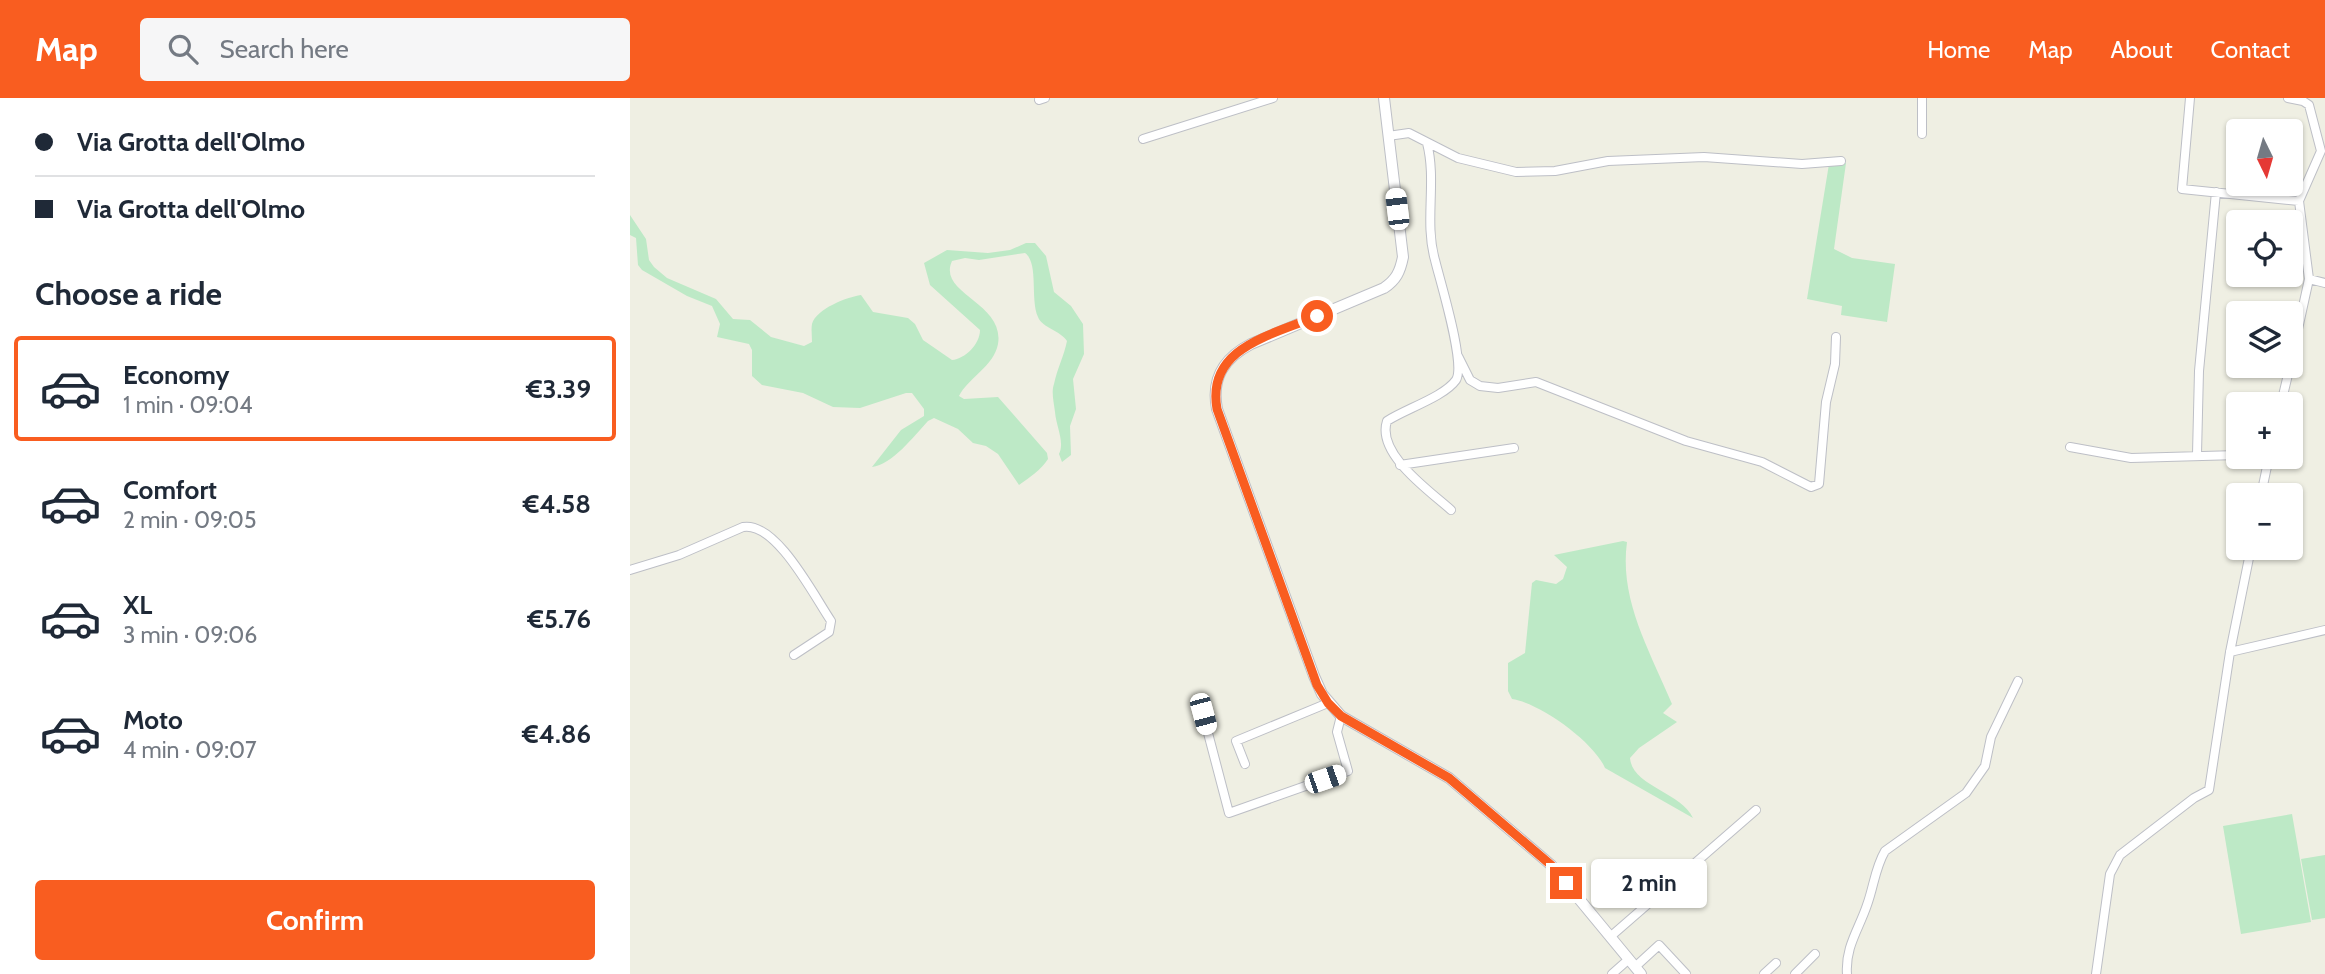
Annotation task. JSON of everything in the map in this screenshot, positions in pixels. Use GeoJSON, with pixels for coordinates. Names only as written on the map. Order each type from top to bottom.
{"type":"FeatureCollection","features":[{"type":"Feature","properties":{"kind":"street"},"geometry":{"type":"LineString","coordinates":[[1143,139],[1273,98]]}},
{"type":"Feature","properties":{"kind":"street"},"geometry":{"type":"LineString","coordinates":[[1384,98],[1403,257],[1394,281],[1384,288],[1240,350],[1221,369],[1214,395],[1217,409],[1314,676],[1328,703],[1341,716],[1449,778],[1551,865],[1635,967]]}},
{"type":"Feature","properties":{"kind":"street"},"geometry":{"type":"LineString","coordinates":[[1922,98],[1922,134]]}},
{"type":"Feature","properties":{"kind":"street"},"geometry":{"type":"LineString","coordinates":[[2190,98],[2182,189],[2299,201]]}},
{"type":"Feature","properties":{"kind":"street"},"geometry":{"type":"LineString","coordinates":[[2288,98],[2309,105],[2323,150],[2299,201],[2309,279],[2303,306]]}},
{"type":"Feature","properties":{"kind":"street"},"geometry":{"type":"LineString","coordinates":[[1388,136],[1409,133],[1458,158],[1516,172],[1555,171],[1608,161],[1704,157],[1802,164],[1841,161]]}},
{"type":"Feature","properties":{"kind":"street"},"geometry":{"type":"LineString","coordinates":[[1427,143],[1431,159],[1428,211],[1432,247],[1458,356],[1470,380],[1480,386],[1498,388],[1536,382],[1686,440],[1762,462],[1811,487],[1819,484],[1826,402],[1835,364],[1836,337]]}},
{"type":"Feature","properties":{"kind":"street"},"geometry":{"type":"LineString","coordinates":[[2197,454],[2199,371],[2216,192]]}},
{"type":"Feature","properties":{"kind":"street"},"geometry":{"type":"LineString","coordinates":[[2309,279],[2325,283]]}},
{"type":"Feature","properties":{"kind":"street"},"geometry":{"type":"LineString","coordinates":[[1451,510],[1400,465],[1385,435],[1387,421],[1434,396],[1456,380],[1458,356]]}},
{"type":"Feature","properties":{"kind":"street"},"geometry":{"type":"LineString","coordinates":[[2070,447],[2131,458],[2226,455]]}},
{"type":"Feature","properties":{"kind":"street"},"geometry":{"type":"LineString","coordinates":[[1400,465],[1514,448]]}},
{"type":"Feature","properties":{"kind":"street"},"geometry":{"type":"LineString","coordinates":[[630,570],[679,555],[743,527],[760,528],[781,547],[831,621],[829,632],[794,655]]}},
{"type":"Feature","properties":{"kind":"street"},"geometry":{"type":"LineString","coordinates":[[2096,974],[2110,874],[2120,855],[2194,798],[2209,790],[2230,652],[2249,560]]}},
{"type":"Feature","properties":{"kind":"street"},"geometry":{"type":"LineString","coordinates":[[2230,652],[2325,630]]}},
{"type":"Feature","properties":{"kind":"street"},"geometry":{"type":"LineString","coordinates":[[1847,974],[1849,945],[1868,904],[1877,864],[1885,851],[1966,793],[1985,766],[1991,737],[2018,681]]}},
{"type":"Feature","properties":{"kind":"street"},"geometry":{"type":"LineString","coordinates":[[1245,764],[1236,741],[1328,703]]}},
{"type":"Feature","properties":{"kind":"street"},"geometry":{"type":"LineString","coordinates":[[1203,714],[1229,813],[1348,771],[1337,732],[1341,716]]}},
{"type":"Feature","properties":{"kind":"street"},"geometry":{"type":"LineString","coordinates":[[1610,937],[1756,810]]}},
{"type":"Feature","properties":{"kind":"street"},"geometry":{"type":"LineString","coordinates":[[1612,974],[1635,967],[1659,945],[1686,974]]}},
{"type":"Feature","properties":{"kind":"street"},"geometry":{"type":"LineString","coordinates":[[1795,974],[1815,954]]}},
{"type":"Feature","properties":{"kind":"street"},"geometry":{"type":"LineString","coordinates":[[1765,974],[1776,963]]}},
{"type":"Feature","properties":{"kind":"green space"},"geometry":{"type":"Polygon","coordinates":[[[1846,163],[1834,249],[1852,258],[1895,264],[1887,322],[1841,315],[1842,306],[1807,299],[1829,164],[1846,163]]]}},
{"type":"Feature","properties":{"kind":"green space"},"geometry":{"type":"Polygon","coordinates":[[[630,215],[646,239],[649,260],[654,267],[667,278],[716,299],[733,319],[750,320],[771,337],[804,346],[812,342],[812,324],[819,313],[840,301],[861,295],[873,312],[908,318],[915,324],[923,340],[952,360],[971,350],[980,330],[930,285],[924,263],[947,250],[988,253],[1035,243],[1046,256],[1054,292],[1071,306],[1083,324],[1084,354],[1073,379],[1076,409],[1070,426],[1071,455],[1062,462],[1053,394],[1055,378],[1067,341],[1043,324],[1038,317],[1032,265],[1025,253],[952,261],[950,272],[962,291],[992,318],[997,330],[996,352],[959,396],[964,399],[998,397],[1047,453],[1048,459],[1042,467],[1019,485],[998,454],[986,446],[973,443],[958,429],[934,418],[895,456],[872,467],[901,430],[924,416],[924,409],[912,393],[860,408],[833,407],[803,393],[762,385],[752,376],[752,350],[749,344],[717,337],[720,324],[712,306],[687,296],[638,265],[636,238],[630,235],[630,215]]]}},
{"type":"Feature","properties":{"kind":"green space"},"geometry":{"type":"Polygon","coordinates":[[[1627,542],[1628,584],[1638,625],[1672,704],[1663,713],[1677,722],[1639,748],[1630,758],[1639,776],[1687,809],[1693,818],[1605,768],[1590,747],[1565,725],[1537,708],[1512,699],[1508,691],[1508,663],[1525,653],[1532,583],[1536,580],[1556,584],[1563,579],[1567,567],[1554,555],[1627,542]]]}},
{"type":"Feature","properties":{"kind":"green space"},"geometry":{"type":"Polygon","coordinates":[[[2292,814],[2311,922],[2241,934],[2223,826],[2292,814]]]}},
{"type":"Feature","properties":{"kind":"green space"},"geometry":{"type":"Polygon","coordinates":[[[2325,855],[2325,918],[2312,920],[2301,859],[2325,855]]]}},
{"type":"Feature","properties":{"kind":"route"},"geometry":{"type":"LineString","coordinates":[[1317,316],[1251,344],[1233,355],[1221,369],[1214,395],[1317,685],[1328,703],[1341,716],[1449,778],[1551,865],[1566,883]]}}]}
